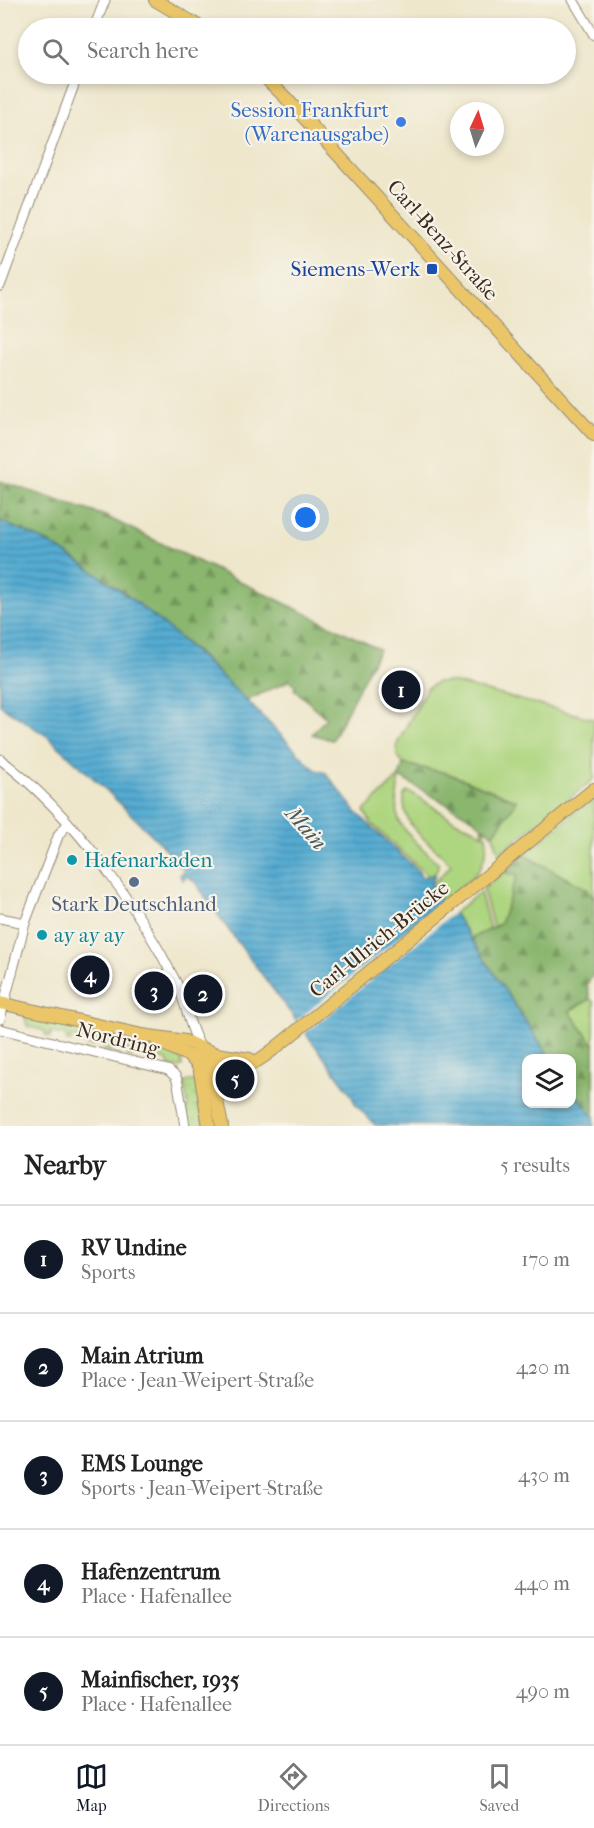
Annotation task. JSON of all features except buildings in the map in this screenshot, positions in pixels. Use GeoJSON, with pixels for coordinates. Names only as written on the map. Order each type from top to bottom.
{"type":"FeatureCollection","features":[{"type":"Feature","properties":{"kind":"main road"},"geometry":{"type":"LineString","coordinates":[[155,0],[185,18]]}},
{"type":"Feature","properties":{"kind":"main road","name":"Carl-Benz-Straße"},"geometry":{"type":"LineString","coordinates":[[271,84],[594,435]]}},
{"type":"Feature","properties":{"kind":"main road","name":"Carl-Ulrich-Brücke"},"geometry":{"type":"LineString","coordinates":[[239,1066],[249,1065],[260,1059],[284,1041],[594,789]]}},
{"type":"Feature","properties":{"kind":"main road"},"geometry":{"type":"LineString","coordinates":[[2,1004],[142,1035],[176,1039],[201,1048],[212,1057],[239,1066]]}},
{"type":"Feature","properties":{"kind":"main road"},"geometry":{"type":"LineString","coordinates":[[142,1035],[189,1056],[196,1062],[200,1071],[209,1126]]}},
{"type":"Feature","properties":{"kind":"main road"},"geometry":{"type":"LineString","coordinates":[[189,1056],[260,1059]]}},
{"type":"Feature","properties":{"kind":"main road"},"geometry":{"type":"LineString","coordinates":[[200,1071],[212,1057]]}},
{"type":"Feature","properties":{"kind":"main road"},"geometry":{"type":"LineString","coordinates":[[212,1057],[222,1126]]}},
{"type":"Feature","properties":{"kind":"main road"},"geometry":{"type":"LineString","coordinates":[[215,1089],[223,1075],[239,1066]]}},
{"type":"Feature","properties":{"kind":"street"},"geometry":{"type":"LineString","coordinates":[[98,18],[105,0]]}},
{"type":"Feature","properties":{"kind":"street"},"geometry":{"type":"LineString","coordinates":[[573,0],[594,35]]}},
{"type":"Feature","properties":{"kind":"street"},"geometry":{"type":"LineString","coordinates":[[0,286],[74,84]]}},
{"type":"Feature","properties":{"kind":"street"},"geometry":{"type":"LineString","coordinates":[[0,759],[32,785],[68,824],[115,883],[159,951],[182,995],[189,1025],[201,1048]]}},
{"type":"Feature","properties":{"kind":"street"},"geometry":{"type":"LineString","coordinates":[[0,1019],[2,1004],[25,923],[59,834],[68,824]]}},
{"type":"Feature","properties":{"kind":"street"},"geometry":{"type":"LineString","coordinates":[[0,918],[25,923]]}},
{"type":"Feature","properties":{"kind":"street"},"geometry":{"type":"LineString","coordinates":[[176,1039],[189,1025]]}},
{"type":"Feature","properties":{"kind":"street","name":"Nordring"},"geometry":{"type":"LineString","coordinates":[[0,1029],[168,1070],[176,1077],[185,1126]]}},
{"type":"Feature","properties":{"kind":"green space"},"geometry":{"type":"Polygon","coordinates":[[[0,481],[105,516],[379,649],[332,740],[312,734],[326,718],[294,689],[296,687],[290,680],[246,701],[196,651],[49,543],[0,521],[0,481]]]}},
{"type":"Feature","properties":{"kind":"green space"},"geometry":{"type":"Polygon","coordinates":[[[437,682],[452,682],[594,719],[594,779],[499,854],[493,835],[516,800],[447,773],[403,764],[397,755],[397,744],[427,688],[437,682]]]}},
{"type":"Feature","properties":{"kind":"green space"},"geometry":{"type":"Polygon","coordinates":[[[403,764],[447,773],[517,801],[493,835],[473,819],[399,777],[403,764]]]}},
{"type":"Feature","properties":{"kind":"green space"},"geometry":{"type":"Polygon","coordinates":[[[399,777],[397,805],[399,820],[411,837],[438,863],[434,874],[429,876],[372,824],[364,811],[399,777]]]}},
{"type":"Feature","properties":{"kind":"green space"},"geometry":{"type":"Polygon","coordinates":[[[407,792],[483,835],[482,826],[485,831],[487,843],[478,871],[442,902],[432,885],[451,865],[419,834],[407,818],[404,795],[407,792]]]}},
{"type":"Feature","properties":{"kind":"green space"},"geometry":{"type":"Polygon","coordinates":[[[594,796],[594,899],[590,891],[524,855],[594,796]]]}},
{"type":"Feature","properties":{"kind":"green space"},"geometry":{"type":"Polygon","coordinates":[[[524,855],[590,891],[594,899],[594,973],[587,984],[590,999],[569,1011],[594,1045],[594,1117],[576,1094],[576,1054],[547,1054],[470,939],[500,924],[517,876],[504,872],[524,855]]]}},
{"type":"Feature","properties":{"kind":"green space"},"geometry":{"type":"Polygon","coordinates":[[[504,872],[518,876],[500,924],[493,927],[483,889],[504,872]]]}},
{"type":"Feature","properties":{"kind":"green space"},"geometry":{"type":"Polygon","coordinates":[[[480,892],[490,929],[470,939],[454,913],[480,892]]]}},
{"type":"Feature","properties":{"kind":"green space"},"geometry":{"type":"Polygon","coordinates":[[[590,999],[594,1002],[594,1045],[568,1011],[590,999]]]}},
{"type":"Feature","properties":{"kind":"green space"},"geometry":{"type":"Polygon","coordinates":[[[25,1016],[163,1050],[181,1058],[182,1066],[180,1068],[169,1066],[167,1060],[152,1056],[152,1062],[148,1061],[147,1055],[131,1052],[132,1057],[128,1056],[126,1050],[111,1047],[112,1052],[105,1051],[104,1046],[93,1043],[93,1047],[87,1046],[86,1040],[70,1037],[71,1042],[67,1041],[66,1036],[50,1032],[51,1037],[46,1036],[45,1031],[27,1026],[25,1016]]]}},
{"type":"Feature","properties":{"kind":"green space"},"geometry":{"type":"Polygon","coordinates":[[[196,1080],[204,1126],[190,1126],[189,1121],[186,1121],[185,1109],[188,1108],[184,1082],[196,1080]]]}},
{"type":"Feature","properties":{"kind":"water","name":"Main"},"geometry":{"type":"Polygon","coordinates":[[[0,521],[44,541],[87,567],[155,617],[218,673],[309,764],[316,770],[326,773],[356,812],[419,872],[421,877],[435,875],[430,883],[442,902],[454,913],[547,1054],[522,1054],[522,1108],[576,1108],[576,1094],[594,1117],[594,1126],[375,1125],[356,1105],[349,1091],[195,882],[187,876],[183,880],[180,876],[184,869],[105,789],[47,736],[0,705],[0,521]]]}},
{"type":"Feature","properties":{"kind":"pier"},"geometry":{"type":"Polygon","coordinates":[[[444,900],[456,911],[303,1035],[294,1023],[444,900]]]}},
{"type":"Feature","properties":{"kind":"place","name":"Session Frankfurt (Warenausgabe)"},"geometry":{"type":"Point","coordinates":[401,122]}},
{"type":"Feature","properties":{"kind":"place","name":"Siemens-Werk"},"geometry":{"type":"Point","coordinates":[432,269]}},
{"type":"Feature","properties":{"kind":"place","name":"RV Undine"},"geometry":{"type":"Point","coordinates":[401,690]}},
{"type":"Feature","properties":{"kind":"place","name":"Hafenarkaden"},"geometry":{"type":"Point","coordinates":[72,860]}},
{"type":"Feature","properties":{"kind":"place","name":"Stark Deutschland"},"geometry":{"type":"Point","coordinates":[134,882]}},
{"type":"Feature","properties":{"kind":"place","name":"ay ay ay"},"geometry":{"type":"Point","coordinates":[42,935]}},
{"type":"Feature","properties":{"kind":"place","name":"Hafenzentrum"},"geometry":{"type":"Point","coordinates":[90,975]}},
{"type":"Feature","properties":{"kind":"place","name":"EMS Lounge"},"geometry":{"type":"Point","coordinates":[154,991]}},
{"type":"Feature","properties":{"kind":"place","name":"Main Atrium"},"geometry":{"type":"Point","coordinates":[203,994]}},
{"type":"Feature","properties":{"kind":"place","name":"Mainfischer, 1935"},"geometry":{"type":"Point","coordinates":[235,1079]}}]}
